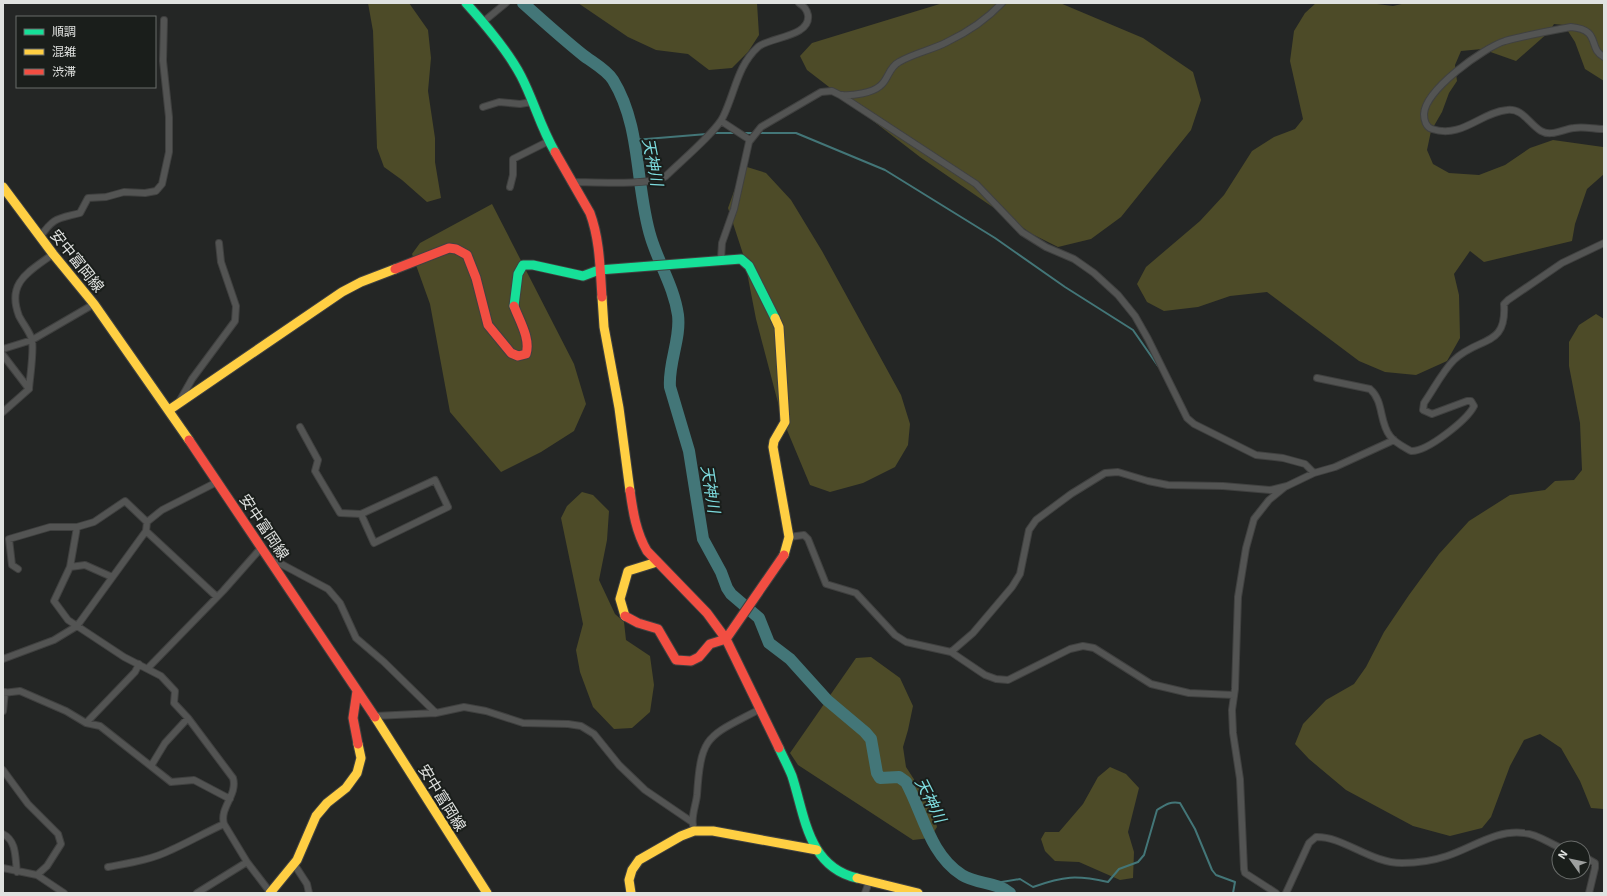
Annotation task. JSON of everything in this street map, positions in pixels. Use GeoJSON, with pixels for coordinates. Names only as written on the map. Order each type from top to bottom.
{"type":"FeatureCollection","features":[{"type":"Feature","properties":{"kind":"street"},"geometry":{"type":"LineString","coordinates":[[466,3],[483,22],[521,76],[549,141],[583,201],[594,224],[598,245],[604,327],[619,408],[633,515],[641,541],[657,562],[707,613],[726,639],[791,774],[812,841],[817,850],[830,866],[838,872],[869,882],[918,893]]}},
{"type":"Feature","properties":{"kind":"street"},"geometry":{"type":"LineString","coordinates":[[571,182],[636,182],[661,179],[666,176],[721,121],[737,75],[751,54],[767,41],[798,32],[807,22],[807,13],[803,6],[799,3]]}},
{"type":"Feature","properties":{"kind":"street"},"geometry":{"type":"LineString","coordinates":[[840,95],[850,96],[880,86],[892,66],[920,52],[947,43],[967,32],[980,24],[1002,3]]}},
{"type":"Feature","properties":{"kind":"street"},"geometry":{"type":"LineString","coordinates":[[483,22],[505,4]]}},
{"type":"Feature","properties":{"kind":"street"},"geometry":{"type":"LineString","coordinates":[[40,237],[50,223],[58,218],[80,213],[88,198],[106,197],[124,192],[145,193],[156,191],[162,184],[169,145],[169,117],[164,67],[164,20]]}},
{"type":"Feature","properties":{"kind":"street"},"geometry":{"type":"LineString","coordinates":[[1604,57],[1599,54],[1588,31],[1582,28],[1571,27],[1504,42],[1481,54],[1441,85],[1426,105],[1424,118],[1426,125],[1432,129],[1460,130],[1497,111],[1515,110],[1520,112],[1542,131],[1548,134],[1574,128],[1604,129]]}},
{"type":"Feature","properties":{"kind":"street"},"geometry":{"type":"LineString","coordinates":[[720,259],[722,243],[734,209],[750,140],[761,127],[821,92],[832,91],[976,184],[1022,232],[1046,247],[1074,259],[1094,273],[1118,295],[1135,316],[1187,418],[1194,424],[1256,455],[1283,458],[1305,464],[1314,473]]}},
{"type":"Feature","properties":{"kind":"street"},"geometry":{"type":"LineString","coordinates":[[483,107],[499,102],[520,104],[532,102]]}},
{"type":"Feature","properties":{"kind":"street"},"geometry":{"type":"LineString","coordinates":[[721,121],[750,140]]}},
{"type":"Feature","properties":{"kind":"street"},"geometry":{"type":"LineString","coordinates":[[510,187],[513,175],[513,159],[549,141]]}},
{"type":"Feature","properties":{"kind":"street","name":"安中富岡線"},"geometry":{"type":"LineString","coordinates":[[3,187],[53,254],[94,304],[169,410],[375,716],[430,806],[487,893]]}},
{"type":"Feature","properties":{"kind":"street"},"geometry":{"type":"LineString","coordinates":[[178,404],[192,379],[235,321],[236,306],[221,262],[220,243]]}},
{"type":"Feature","properties":{"kind":"street"},"geometry":{"type":"LineString","coordinates":[[1317,378],[1370,389],[1375,394],[1386,428],[1394,440],[1411,451],[1424,449],[1469,414],[1474,406],[1471,401],[1462,402],[1432,414],[1423,410],[1424,403],[1454,360],[1497,335],[1504,324],[1504,304],[1508,300],[1562,263],[1604,243]]}},
{"type":"Feature","properties":{"kind":"street"},"geometry":{"type":"LineString","coordinates":[[169,410],[348,289],[366,280],[449,248],[456,249],[467,255],[476,278],[488,325],[511,353],[518,356],[526,354],[528,348],[526,337],[513,304],[518,274],[523,265],[533,265],[583,276],[599,270],[720,259],[741,259],[749,266],[779,327],[785,422],[774,442],[773,447],[781,499],[789,537],[785,554],[726,639],[710,644],[699,657],[691,661],[676,660],[658,629],[638,623],[624,615],[620,599],[628,571],[657,562]]}},
{"type":"Feature","properties":{"kind":"street"},"geometry":{"type":"LineString","coordinates":[[3,412],[29,389],[32,340],[20,316],[14,297],[23,276],[53,254]]}},
{"type":"Feature","properties":{"kind":"street"},"geometry":{"type":"LineString","coordinates":[[3,349],[32,340],[94,304]]}},
{"type":"Feature","properties":{"kind":"street"},"geometry":{"type":"LineString","coordinates":[[3,355],[29,389]]}},
{"type":"Feature","properties":{"kind":"street"},"geometry":{"type":"LineString","coordinates":[[300,428],[318,460],[315,471],[340,513],[361,514],[435,480],[448,507],[374,543],[361,514]]}},
{"type":"Feature","properties":{"kind":"street"},"geometry":{"type":"LineString","coordinates":[[1276,893],[1245,873],[1240,779],[1233,733],[1232,710],[1238,597],[1251,528],[1254,519],[1269,500],[1287,486],[1314,473],[1335,466],[1394,440]]}},
{"type":"Feature","properties":{"kind":"street"},"geometry":{"type":"LineString","coordinates":[[951,652],[973,633],[1012,587],[1020,574],[1029,530],[1036,520],[1071,494],[1105,473],[1118,472],[1168,485],[1223,486],[1263,490],[1287,486]]}},
{"type":"Feature","properties":{"kind":"street"},"geometry":{"type":"LineString","coordinates":[[3,659],[54,640],[76,626],[146,531],[147,522],[162,510],[217,482]]}},
{"type":"Feature","properties":{"kind":"street"},"geometry":{"type":"LineString","coordinates":[[18,570],[12,565],[9,539],[50,527],[77,527],[94,522],[125,501],[147,522]]}},
{"type":"Feature","properties":{"kind":"street"},"geometry":{"type":"LineString","coordinates":[[77,527],[70,568],[54,601],[68,620],[76,626],[124,657],[148,668],[169,683],[175,691],[174,703],[188,718],[233,778],[235,784],[222,819],[247,862],[270,892],[294,864],[316,816],[327,803],[346,788],[360,768],[360,753],[353,718],[357,691]]}},
{"type":"Feature","properties":{"kind":"street"},"geometry":{"type":"LineString","coordinates":[[146,531],[217,597]]}},
{"type":"Feature","properties":{"kind":"street"},"geometry":{"type":"LineString","coordinates":[[789,537],[804,535],[808,539],[826,584],[856,593],[895,635],[906,642],[951,652],[985,675],[996,679],[1008,680],[1070,649],[1083,646],[1094,648],[1151,684],[1189,692],[1234,694]]}},
{"type":"Feature","properties":{"kind":"street"},"geometry":{"type":"LineString","coordinates":[[148,668],[217,597],[261,548]]}},
{"type":"Feature","properties":{"kind":"street"},"geometry":{"type":"LineString","coordinates":[[266,556],[328,590],[340,603],[356,638],[384,662],[436,713]]}},
{"type":"Feature","properties":{"kind":"street"},"geometry":{"type":"LineString","coordinates":[[70,568],[85,565],[112,577]]}},
{"type":"Feature","properties":{"kind":"street"},"geometry":{"type":"LineString","coordinates":[[86,723],[135,672],[139,664]]}},
{"type":"Feature","properties":{"kind":"street"},"geometry":{"type":"LineString","coordinates":[[3,711],[4,692],[20,691],[66,711],[86,723],[100,726],[171,782],[194,780],[230,799]]}},
{"type":"Feature","properties":{"kind":"street"},"geometry":{"type":"LineString","coordinates":[[375,716],[436,713],[464,707],[486,711],[523,724],[568,724],[581,726],[594,734],[619,765],[645,790],[693,826],[817,850]]}},
{"type":"Feature","properties":{"kind":"street"},"geometry":{"type":"LineString","coordinates":[[631,893],[629,880],[632,870],[639,860],[681,836],[693,826],[700,762],[705,745],[716,732],[760,708]]}},
{"type":"Feature","properties":{"kind":"street"},"geometry":{"type":"LineString","coordinates":[[151,766],[165,743],[188,718]]}},
{"type":"Feature","properties":{"kind":"street"},"geometry":{"type":"LineString","coordinates":[[3,770],[28,804],[58,834],[61,844],[47,866],[37,875]]}},
{"type":"Feature","properties":{"kind":"street"},"geometry":{"type":"LineString","coordinates":[[108,867],[153,857],[224,824]]}},
{"type":"Feature","properties":{"kind":"street"},"geometry":{"type":"LineString","coordinates":[[1286,893],[1309,843],[1316,837],[1340,843],[1390,863],[1430,861],[1448,856],[1502,834],[1515,832],[1536,836],[1551,843]]}},
{"type":"Feature","properties":{"kind":"street"},"geometry":{"type":"LineString","coordinates":[[3,834],[8,836],[14,847],[17,872]]}},
{"type":"Feature","properties":{"kind":"street"},"geometry":{"type":"LineString","coordinates":[[1589,893],[1595,868],[1595,863],[1591,861]]}},
{"type":"Feature","properties":{"kind":"street"},"geometry":{"type":"LineString","coordinates":[[196,893],[247,862]]}},
{"type":"Feature","properties":{"kind":"street"},"geometry":{"type":"LineString","coordinates":[[294,864],[307,884],[309,893]]}},
{"type":"Feature","properties":{"kind":"street"},"geometry":{"type":"LineString","coordinates":[[3,868],[37,875],[64,893]]}},
{"type":"Feature","properties":{"kind":"street"},"geometry":{"type":"LineString","coordinates":[[865,893],[869,882]]}},
{"type":"Feature","properties":{"kind":"shaded area"},"geometry":{"type":"Polygon","coordinates":[[[368,3],[409,3],[428,30],[431,58],[428,91],[435,138],[435,162],[441,198],[427,202],[402,180],[384,167],[377,148],[373,31],[368,3]]]}},
{"type":"Feature","properties":{"kind":"shaded area"},"geometry":{"type":"Polygon","coordinates":[[[578,3],[757,3],[759,35],[748,52],[732,68],[709,70],[688,54],[656,50],[628,37],[578,3]]]}},
{"type":"Feature","properties":{"kind":"shaded area"},"geometry":{"type":"Polygon","coordinates":[[[943,3],[1060,3],[1143,38],[1193,72],[1201,100],[1191,130],[1121,217],[1091,239],[1058,247],[1032,234],[920,157],[807,70],[800,56],[812,43],[943,3]]]}},
{"type":"Feature","properties":{"kind":"shaded area"},"geometry":{"type":"Polygon","coordinates":[[[1316,3],[1369,3],[1393,6],[1406,3],[1604,3],[1604,81],[1585,69],[1575,42],[1564,25],[1554,24],[1549,32],[1516,61],[1482,49],[1461,51],[1455,65],[1457,81],[1449,93],[1442,112],[1431,131],[1427,150],[1433,164],[1449,173],[1479,175],[1505,165],[1530,148],[1553,140],[1603,147],[1604,174],[1587,189],[1575,224],[1572,241],[1484,262],[1470,251],[1454,274],[1459,295],[1460,338],[1447,361],[1416,375],[1385,372],[1359,361],[1267,292],[1230,296],[1198,307],[1164,311],[1147,302],[1137,284],[1146,267],[1200,221],[1224,195],[1252,151],[1274,137],[1295,129],[1303,119],[1290,61],[1294,31],[1305,13],[1316,3]]]}},
{"type":"Feature","properties":{"kind":"shaded area"},"geometry":{"type":"Polygon","coordinates":[[[747,167],[766,173],[791,200],[822,251],[901,395],[910,424],[908,445],[895,467],[863,483],[830,492],[810,485],[782,418],[756,319],[744,257],[728,208],[737,183],[747,167]]]}},
{"type":"Feature","properties":{"kind":"shaded area"},"geometry":{"type":"Polygon","coordinates":[[[492,204],[574,364],[586,404],[574,431],[541,452],[501,472],[450,412],[430,304],[412,254],[420,243],[492,204]]]}},
{"type":"Feature","properties":{"kind":"shaded area"},"geometry":{"type":"Polygon","coordinates":[[[1596,314],[1604,319],[1604,809],[1591,808],[1580,781],[1561,748],[1540,734],[1524,740],[1510,766],[1491,817],[1482,828],[1450,836],[1413,826],[1346,790],[1309,759],[1295,744],[1303,724],[1326,700],[1354,684],[1366,667],[1384,632],[1409,595],[1439,554],[1469,521],[1510,495],[1545,490],[1555,481],[1574,480],[1582,470],[1580,423],[1569,366],[1569,342],[1579,325],[1596,314]]]}},
{"type":"Feature","properties":{"kind":"shaded area"},"geometry":{"type":"Polygon","coordinates":[[[582,492],[593,495],[609,511],[607,540],[599,580],[615,614],[624,622],[626,640],[650,656],[654,685],[650,712],[632,728],[614,729],[593,707],[580,672],[576,650],[583,624],[561,518],[567,506],[582,492]]]}},
{"type":"Feature","properties":{"kind":"shaded area"},"geometry":{"type":"Polygon","coordinates":[[[871,657],[900,678],[913,706],[903,747],[906,767],[932,807],[937,827],[930,838],[913,840],[798,765],[790,753],[856,658],[871,657]]]}},
{"type":"Feature","properties":{"kind":"shaded area"},"geometry":{"type":"Polygon","coordinates":[[[1110,767],[1126,774],[1139,788],[1128,832],[1134,852],[1133,878],[1120,880],[1079,862],[1055,861],[1045,851],[1041,839],[1045,832],[1059,832],[1083,804],[1098,777],[1110,767]]]}},
{"type":"Feature","properties":{"kind":"waterway","name":"天神川"},"geometry":{"type":"LineString","coordinates":[[523,3],[575,49],[610,76],[622,98],[629,117],[634,137],[646,218],[654,248],[670,285],[678,315],[678,333],[671,369],[670,387],[689,451],[703,539],[721,572],[727,588],[731,594],[759,618],[769,643],[790,659],[827,700],[865,732],[871,739],[877,773],[880,778],[899,777],[906,782],[928,833],[942,856],[951,867],[968,878],[1005,889],[1010,893]]}},
{"type":"Feature","properties":{"kind":"waterway"},"geometry":{"type":"LineString","coordinates":[[714,133],[735,133]]}},
{"type":"Feature","properties":{"kind":"waterway"},"geometry":{"type":"LineString","coordinates":[[744,133],[753,133]]}},
{"type":"Feature","properties":{"kind":"waterway"},"geometry":{"type":"LineString","coordinates":[[758,133],[796,133],[885,170],[995,238],[1065,287],[1133,330],[1158,366]]}},
{"type":"Feature","properties":{"kind":"waterway"},"geometry":{"type":"LineString","coordinates":[[634,140],[707,134]]}},
{"type":"Feature","properties":{"kind":"waterway"},"geometry":{"type":"LineString","coordinates":[[990,884],[1020,879],[1033,887],[1070,878],[1087,878],[1108,882],[1119,869],[1138,862],[1144,855],[1157,810],[1168,804],[1180,803],[1195,829],[1212,870],[1216,875],[1235,882],[1233,893]]}},
{"type":"Feature","properties":{"kind":"traffic: fast"},"geometry":{"type":"LineString","coordinates":[[466,3],[496,38],[516,67],[526,85],[545,133],[555,152]]}},
{"type":"Feature","properties":{"kind":"traffic: fast"},"geometry":{"type":"LineString","coordinates":[[514,306],[518,274],[523,265],[533,265],[583,276],[599,270],[741,259],[749,266],[775,318]]}},
{"type":"Feature","properties":{"kind":"traffic: fast"},"geometry":{"type":"LineString","coordinates":[[779,748],[792,776],[805,823],[818,851],[828,863],[841,872],[857,878]]}},
{"type":"Feature","properties":{"kind":"traffic: slow"},"geometry":{"type":"LineString","coordinates":[[3,187],[53,254],[94,304],[189,440]]}},
{"type":"Feature","properties":{"kind":"traffic: slow"},"geometry":{"type":"LineString","coordinates":[[169,410],[342,292],[361,282],[395,269]]}},
{"type":"Feature","properties":{"kind":"traffic: slow"},"geometry":{"type":"LineString","coordinates":[[602,297],[604,327],[619,408],[630,491]]}},
{"type":"Feature","properties":{"kind":"traffic: slow"},"geometry":{"type":"LineString","coordinates":[[775,318],[779,327],[785,422],[774,441],[773,447],[789,537],[784,555]]}},
{"type":"Feature","properties":{"kind":"traffic: slow"},"geometry":{"type":"LineString","coordinates":[[625,616],[620,599],[628,571],[657,562]]}},
{"type":"Feature","properties":{"kind":"traffic: slow"},"geometry":{"type":"LineString","coordinates":[[375,717],[487,893]]}},
{"type":"Feature","properties":{"kind":"traffic: slow"},"geometry":{"type":"LineString","coordinates":[[270,893],[297,860],[316,816],[327,803],[346,788],[357,773],[361,758],[358,744]]}},
{"type":"Feature","properties":{"kind":"traffic: slow"},"geometry":{"type":"LineString","coordinates":[[631,893],[629,880],[632,870],[639,860],[681,836],[694,831],[713,831],[817,850]]}},
{"type":"Feature","properties":{"kind":"traffic: slow"},"geometry":{"type":"LineString","coordinates":[[857,878],[918,893]]}},
{"type":"Feature","properties":{"kind":"traffic: jam"},"geometry":{"type":"LineString","coordinates":[[555,152],[590,213],[598,244],[602,297]]}},
{"type":"Feature","properties":{"kind":"traffic: jam"},"geometry":{"type":"LineString","coordinates":[[395,269],[449,248],[456,249],[467,255],[476,278],[488,325],[511,353],[518,356],[526,354],[527,342],[524,330],[514,306]]}},
{"type":"Feature","properties":{"kind":"traffic: jam"},"geometry":{"type":"LineString","coordinates":[[189,440],[375,717]]}},
{"type":"Feature","properties":{"kind":"traffic: jam"},"geometry":{"type":"LineString","coordinates":[[630,491],[638,529],[647,551],[707,613],[726,639],[779,748]]}},
{"type":"Feature","properties":{"kind":"traffic: jam"},"geometry":{"type":"LineString","coordinates":[[625,616],[638,623],[658,629],[676,660],[691,661],[699,657],[710,644],[726,639],[784,555]]}},
{"type":"Feature","properties":{"kind":"traffic: jam"},"geometry":{"type":"LineString","coordinates":[[357,691],[353,718],[358,744]]}}]}
